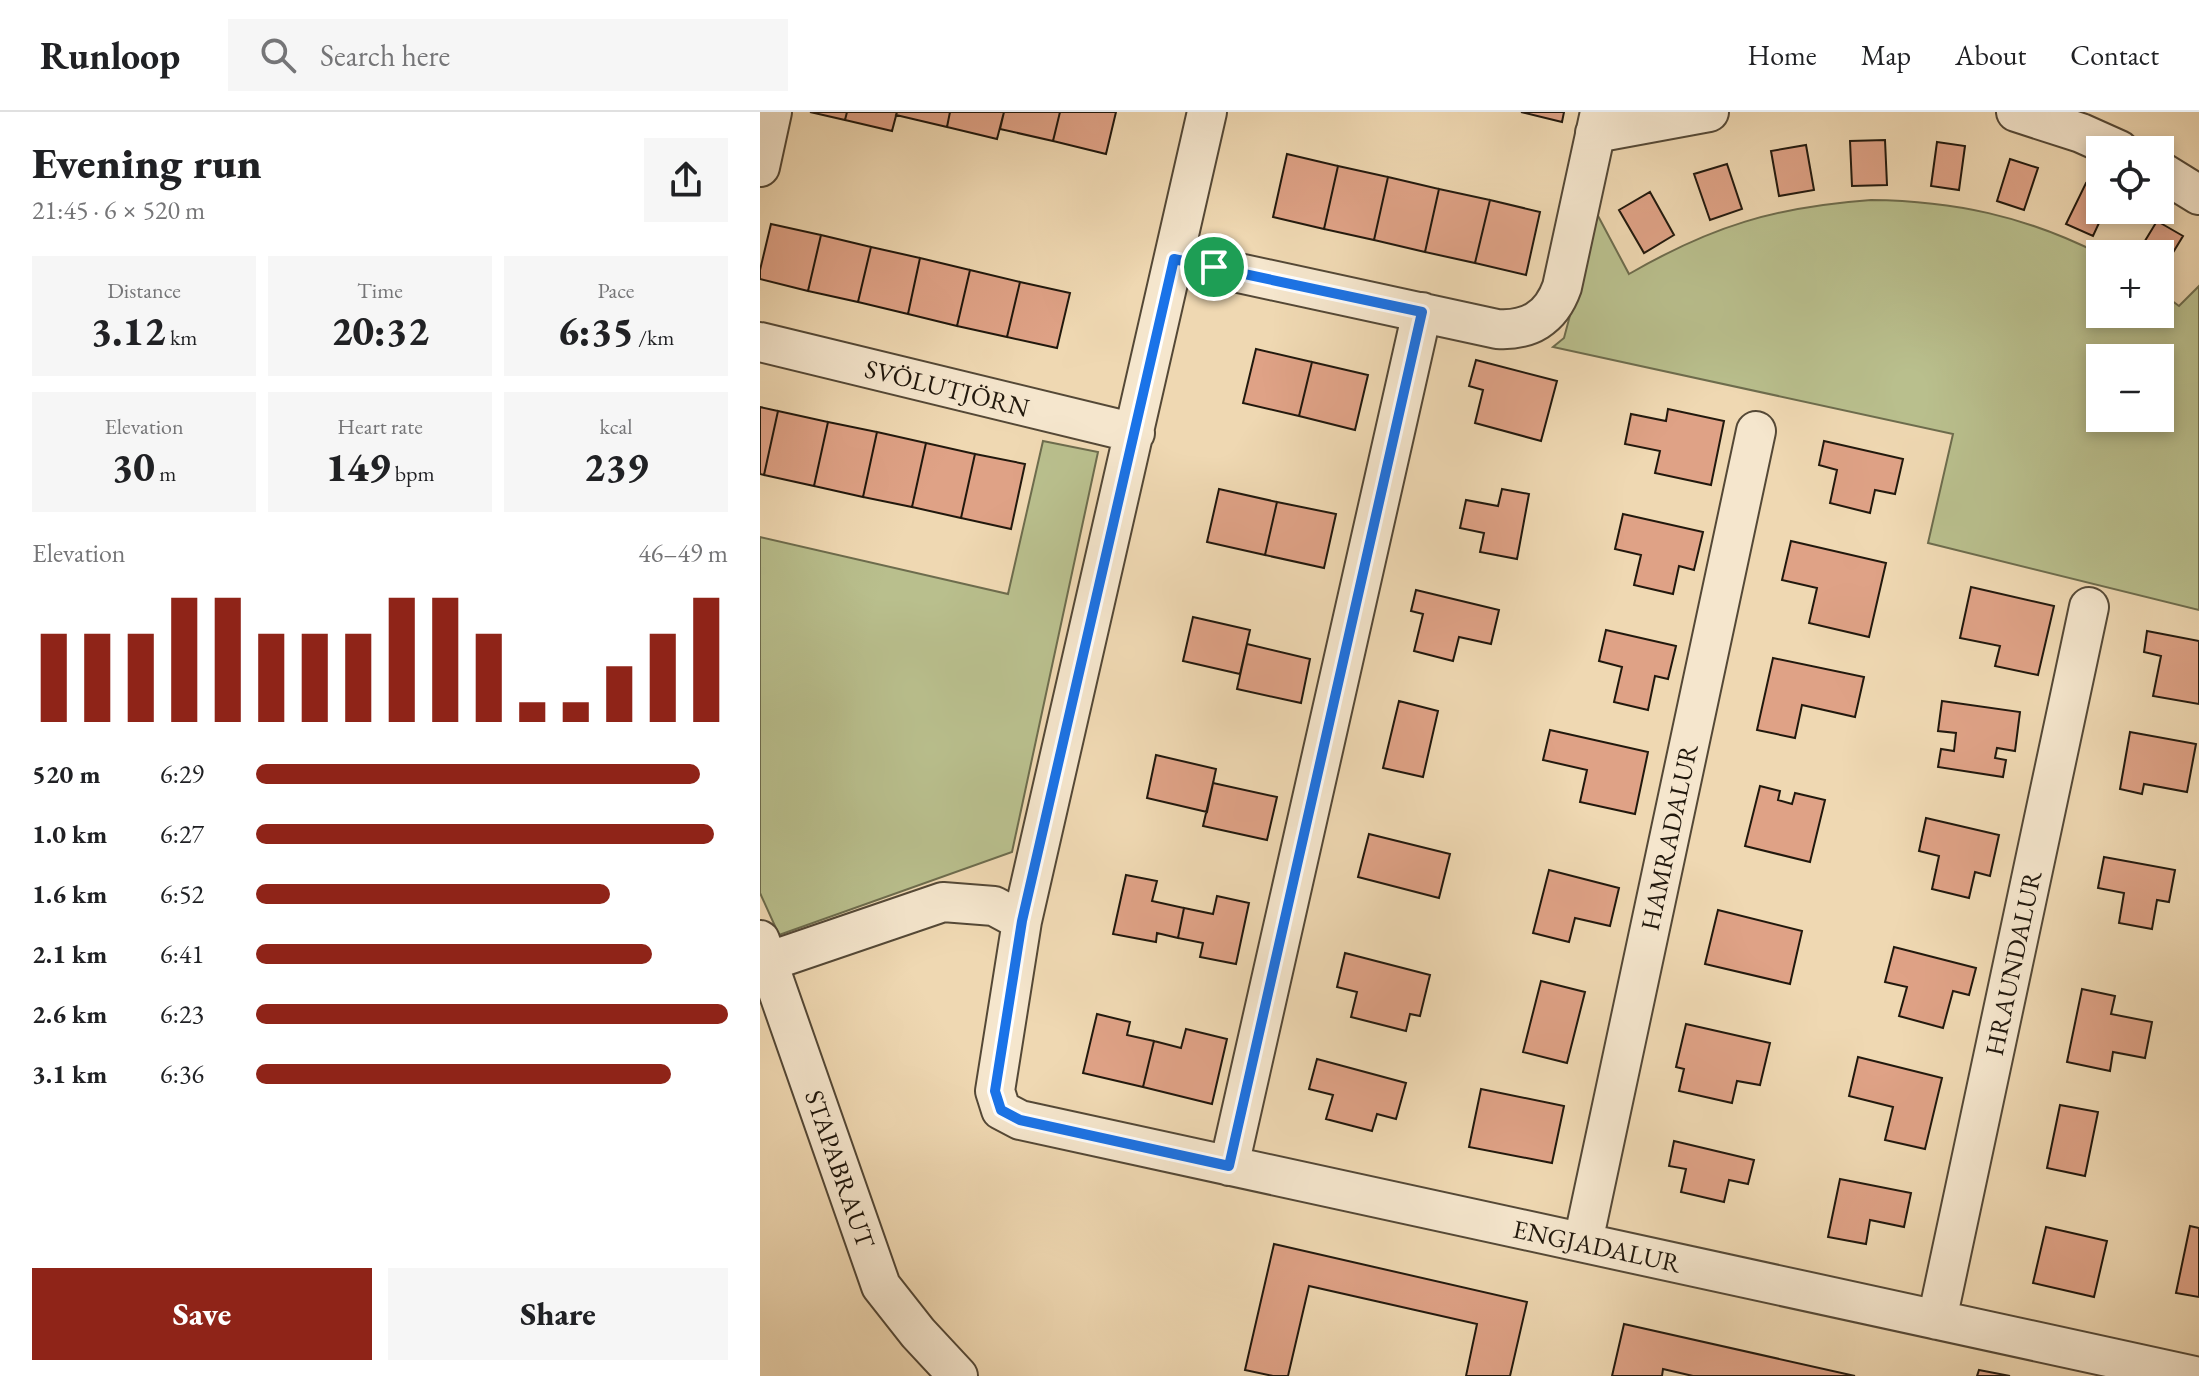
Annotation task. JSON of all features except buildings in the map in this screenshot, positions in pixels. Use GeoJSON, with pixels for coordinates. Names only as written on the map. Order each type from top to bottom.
{"type":"FeatureCollection","features":[{"type":"Feature","properties":{"kind":"street"},"geometry":{"type":"LineString","coordinates":[[760,167],[772,112]]}},
{"type":"Feature","properties":{"kind":"street"},"geometry":{"type":"LineString","coordinates":[[764,951],[943,902],[994,906],[1022,921],[1207,112]]}},
{"type":"Feature","properties":{"kind":"street"},"geometry":{"type":"LineString","coordinates":[[1174,259],[1497,329],[1509,330],[1533,324],[1552,309],[1562,287],[1597,123],[1709,112]]}},
{"type":"Feature","properties":{"kind":"street"},"geometry":{"type":"LineString","coordinates":[[2016,112],[2088,136]]}},
{"type":"Feature","properties":{"kind":"street"},"geometry":{"type":"LineString","coordinates":[[2174,180],[2199,195]]}},
{"type":"Feature","properties":{"kind":"street"},"geometry":{"type":"LineString","coordinates":[[1229,1166],[1422,312]]}},
{"type":"Feature","properties":{"kind":"street","name":"SVÖLUTJÖRN"},"geometry":{"type":"LineString","coordinates":[[760,342],[1135,433]]}},
{"type":"Feature","properties":{"kind":"street","name":"HAMRADALUR"},"geometry":{"type":"LineString","coordinates":[[1583,1242],[1756,431]]}},
{"type":"Feature","properties":{"kind":"street","name":"HRAUNDALUR"},"geometry":{"type":"LineString","coordinates":[[1937,1320],[2089,607]]}},
{"type":"Feature","properties":{"kind":"street","name":"ENGJADALUR"},"geometry":{"type":"LineString","coordinates":[[1022,921],[995,1091],[1001,1110],[1020,1120],[2195,1376]]}},
{"type":"Feature","properties":{"kind":"street","name":"STAPABRAUT"},"geometry":{"type":"LineString","coordinates":[[764,951],[881,1286],[918,1333],[958,1376]]}},
{"type":"Feature","properties":{"kind":"green space"},"geometry":{"type":"Polygon","coordinates":[[[1871,200],[1931,204],[2016,220],[2072,241],[2086,248],[2086,328],[2174,328],[2174,302],[2179,306],[2199,286],[2199,610],[1928,543],[1953,434],[1553,347],[1564,338],[1597,214],[1629,274],[1717,231],[1804,208],[1871,200]]]}},
{"type":"Feature","properties":{"kind":"green space"},"geometry":{"type":"Polygon","coordinates":[[[1043,441],[1098,452],[1012,852],[779,935],[760,893],[760,537],[1008,594],[1043,441]]]}},
{"type":"Feature","properties":{"kind":"route"},"geometry":{"type":"LineString","coordinates":[[1174,259],[1214,267],[1422,312],[1229,1166],[1020,1120],[1001,1110],[995,1091],[1022,921],[1174,259]]}}]}
